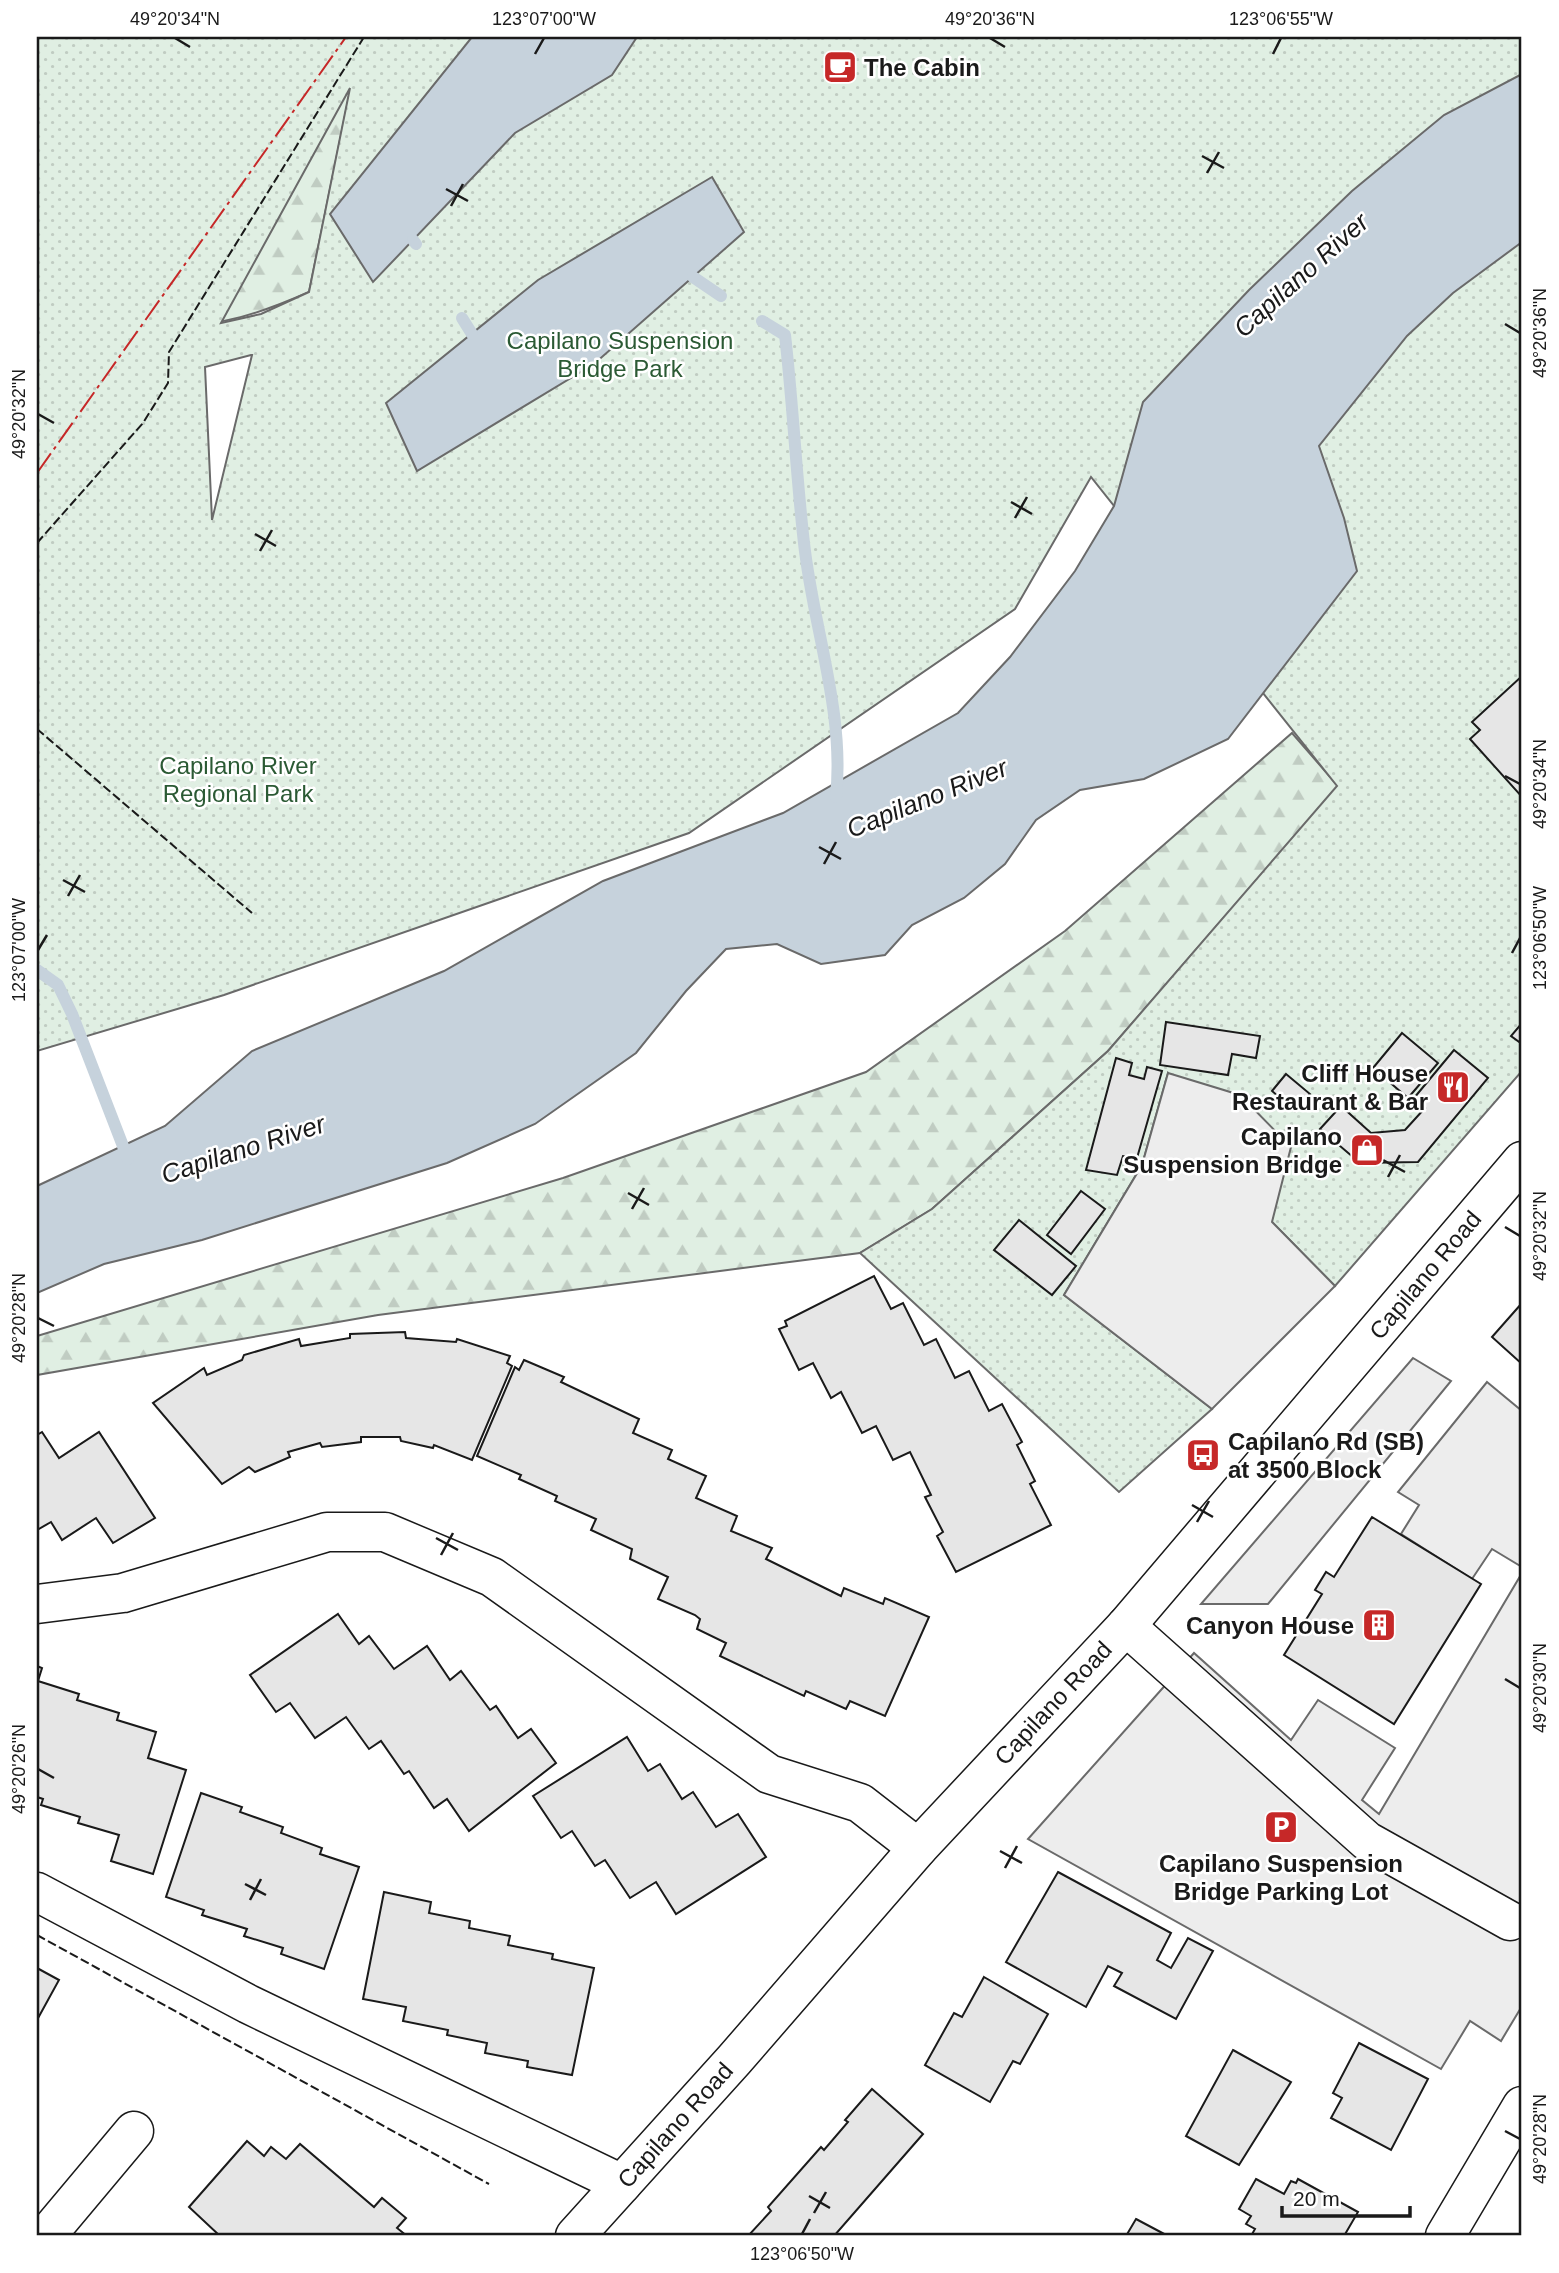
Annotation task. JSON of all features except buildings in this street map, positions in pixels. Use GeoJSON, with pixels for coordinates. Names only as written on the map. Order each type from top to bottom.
{"type":"FeatureCollection","features":[{"type":"Feature","properties":{"kind":"main road","name":"Capilano Road"},"geometry":{"type":"LineString","coordinates":[[575,2236],[918,1848],[1126,1626],[1522,1161]]}},
{"type":"Feature","properties":{"kind":"main road"},"geometry":{"type":"LineString","coordinates":[[37,1604],[123,1593],[327,1532],[385,1532],[492,1577],[769,1774],[860,1803],[918,1848]]}},
{"type":"Feature","properties":{"kind":"main road"},"geometry":{"type":"LineString","coordinates":[[1126,1626],[1367,1841],[1510,1921]]}},
{"type":"Feature","properties":{"kind":"main road"},"geometry":{"type":"LineString","coordinates":[[37,1892],[248,2004],[622,2184]]}},
{"type":"Feature","properties":{"kind":"main road"},"geometry":{"type":"LineString","coordinates":[[1445,2236],[1522,2106]]}},
{"type":"Feature","properties":{"kind":"main road"},"geometry":{"type":"LineString","coordinates":[[46,2236],[134,2132]]}},
{"type":"Feature","properties":{"kind":"green space","name":"Capilano Suspension Bridge Park"},"geometry":{"type":"Polygon","coordinates":[[[37,37],[1522,37],[1522,1071],[1335,1286],[1272,1222],[1168,1073],[1142,1165],[1064,1295],[1212,1409],[1119,1492],[860,1253],[932,1209],[1108,1051],[1337,786],[1091,477],[1015,609],[689,833],[224,995],[37,1051],[37,37]],[[350,88],[221,323],[261,314],[309,292],[350,88]],[[252,355],[205,367],[212,520],[252,355]]]}},
{"type":"Feature","properties":{"kind":"green space"},"geometry":{"type":"Polygon","coordinates":[[[351,86],[309,292],[240,317],[168,328],[351,86]]]}},
{"type":"Feature","properties":{"kind":"green space"},"geometry":{"type":"Polygon","coordinates":[[[1292,733],[1338,786],[1108,1051],[932,1209],[860,1253],[378,1315],[37,1375],[37,1336],[563,1178],[866,1072],[1065,931],[1292,733]]]}},
{"type":"Feature","properties":{"kind":"shaded area"},"geometry":{"type":"Polygon","coordinates":[[[1168,1073],[1240,1095],[1291,1147],[1272,1222],[1335,1286],[1212,1409],[1064,1295],[1142,1165],[1168,1073]]]}},
{"type":"Feature","properties":{"kind":"shaded area"},"geometry":{"type":"Polygon","coordinates":[[[1413,1358],[1451,1381],[1268,1604],[1201,1604],[1413,1358]]]}},
{"type":"Feature","properties":{"kind":"shaded area"},"geometry":{"type":"Polygon","coordinates":[[[1487,1382],[1522,1411],[1522,1567],[1492,1549],[1472,1579],[1401,1534],[1419,1505],[1398,1492],[1487,1382]]]}},
{"type":"Feature","properties":{"kind":"shaded area","name":"Capilano Suspension Bridge Parking Lot"},"geometry":{"type":"Polygon","coordinates":[[[1522,1573],[1522,2006],[1501,2041],[1470,2021],[1441,2069],[1028,1839],[1194,1653],[1291,1740],[1318,1700],[1395,1748],[1362,1800],[1379,1814],[1522,1573]]]}},
{"type":"Feature","properties":{"kind":"water"},"geometry":{"type":"Polygon","coordinates":[[[472,37],[637,37],[612,75],[515,133],[373,282],[330,214],[472,37]]]}},
{"type":"Feature","properties":{"kind":"water","name":"Capilano River"},"geometry":{"type":"Polygon","coordinates":[[[1522,74],[1522,242],[1453,293],[1407,336],[1319,446],[1344,518],[1357,571],[1228,739],[1144,779],[1080,790],[1036,820],[1005,864],[964,898],[912,925],[885,955],[821,964],[777,944],[726,949],[686,991],[636,1053],[535,1124],[447,1163],[202,1240],[104,1264],[37,1293],[37,1186],[165,1126],[252,1051],[444,971],[603,881],[783,813],[958,713],[1010,657],[1075,571],[1114,506],[1143,402],[1249,290],[1352,191],[1444,115],[1522,74]]]}},
{"type":"Feature","properties":{"kind":"water"},"geometry":{"type":"Polygon","coordinates":[[[712,177],[744,232],[594,364],[417,471],[386,403],[538,280],[712,177]]]}},
{"type":"Feature","properties":{"kind":"waterway"},"geometry":{"type":"LineString","coordinates":[[413,240],[416,244]]}},
{"type":"Feature","properties":{"kind":"waterway"},"geometry":{"type":"LineString","coordinates":[[693,277],[721,296]]}},
{"type":"Feature","properties":{"kind":"waterway"},"geometry":{"type":"LineString","coordinates":[[462,318],[472,334]]}},
{"type":"Feature","properties":{"kind":"waterway"},"geometry":{"type":"LineString","coordinates":[[762,321],[785,335],[808,575],[836,733],[836,797]]}},
{"type":"Feature","properties":{"kind":"waterway"},"geometry":{"type":"LineString","coordinates":[[37,970],[58,985],[72,1014],[128,1159]]}},
{"type":"Feature","properties":{"kind":"fence"},"geometry":{"type":"LineString","coordinates":[[37,543],[143,423],[168,383],[169,352],[364,37]]}},
{"type":"Feature","properties":{"kind":"fence"},"geometry":{"type":"LineString","coordinates":[[37,729],[252,913]]}},
{"type":"Feature","properties":{"kind":"fence"},"geometry":{"type":"LineString","coordinates":[[37,1935],[489,2184]]}},
{"type":"Feature","properties":{"kind":"power"},"geometry":{"type":"LineString","coordinates":[[37,473],[346,37]]}},
{"type":"Feature","properties":{"kind":"place","name":"The Cabin"},"geometry":{"type":"Point","coordinates":[840,67]}},
{"type":"Feature","properties":{"kind":"place","name":"Cliff House Restaurant & Bar"},"geometry":{"type":"Point","coordinates":[1453,1087]}},
{"type":"Feature","properties":{"kind":"place","name":"Capilano Suspension Bridge"},"geometry":{"type":"Point","coordinates":[1367,1150]}},
{"type":"Feature","properties":{"kind":"place","name":"Capilano Rd (SB) at 3500 Block"},"geometry":{"type":"Point","coordinates":[1203,1455]}},
{"type":"Feature","properties":{"kind":"place","name":"Canyon House"},"geometry":{"type":"Point","coordinates":[1379,1625]}},
{"type":"Feature","properties":{"kind":"place","name":"Capilano Suspension Bridge Parking Lot"},"geometry":{"type":"Point","coordinates":[1281,1827]}},
{"type":"Feature","properties":{"kind":"park label","name":"Capilano River Regional Park"},"geometry":{"type":"Point","coordinates":[238,779]}}]}
